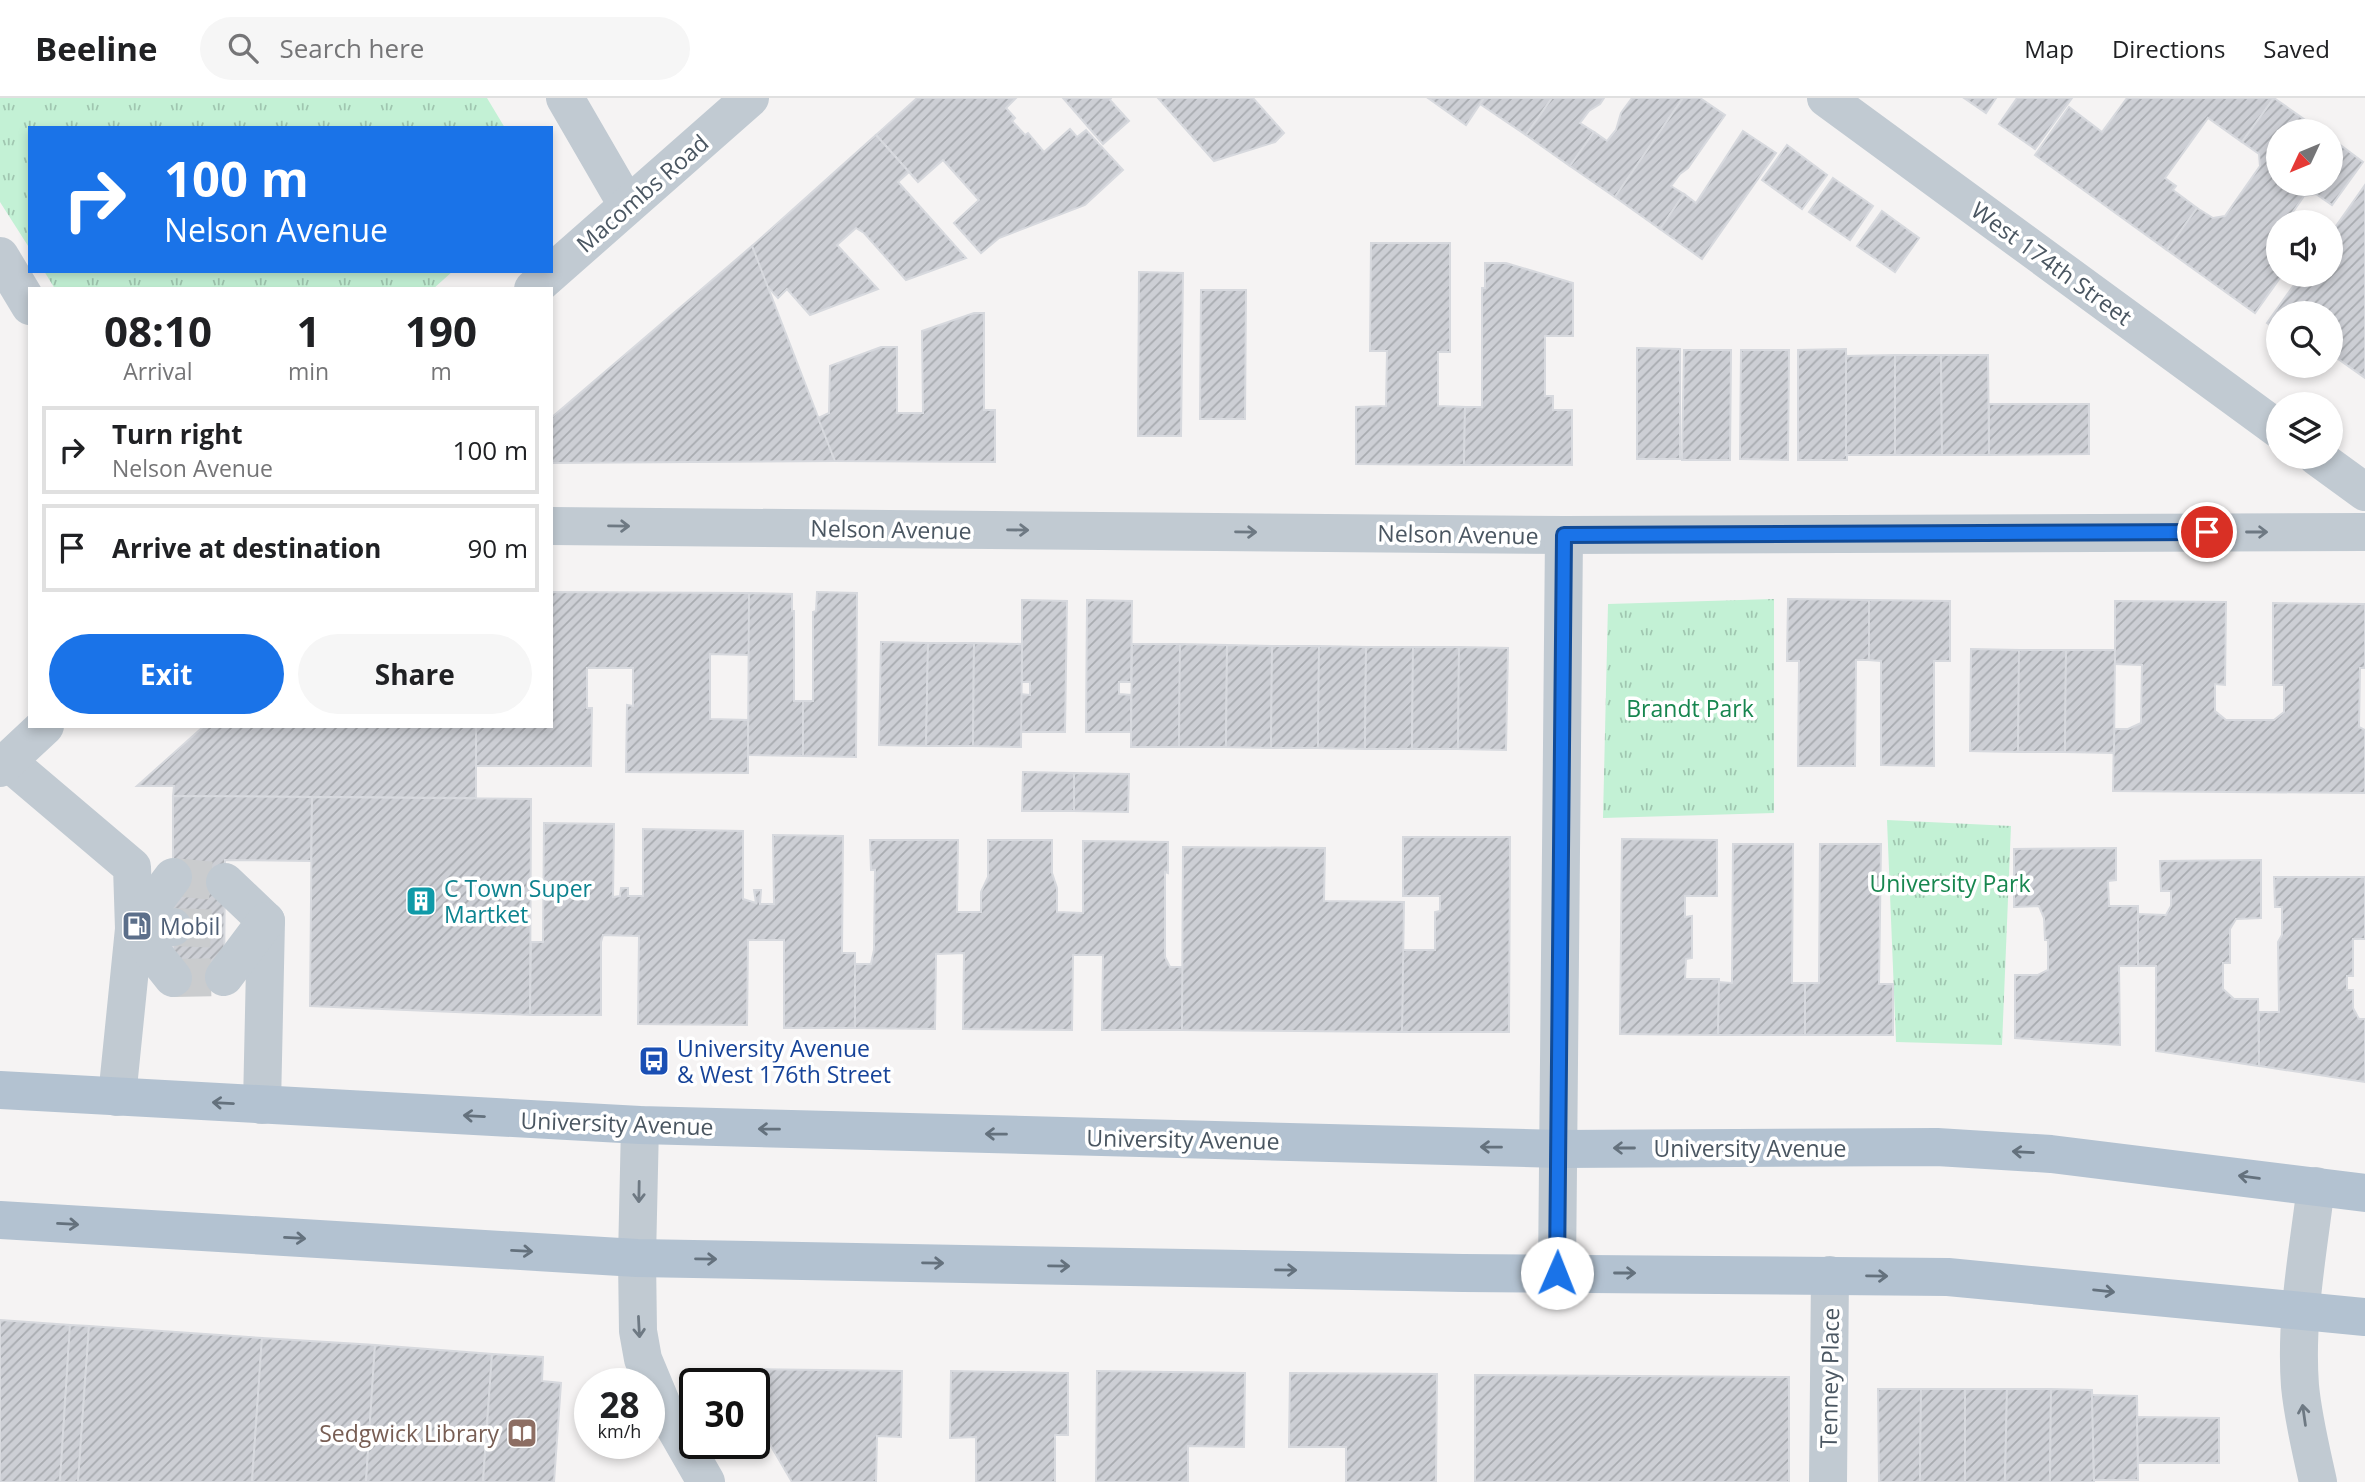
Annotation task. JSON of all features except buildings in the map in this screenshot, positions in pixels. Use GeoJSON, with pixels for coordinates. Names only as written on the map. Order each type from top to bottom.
{"type":"FeatureCollection","features":[{"type":"Feature","properties":{"kind":"main road","name":"University Avenue"},"geometry":{"type":"LineString","coordinates":[[0,1090],[640,1125],[1560,1149],[1937,1147],[2051,1154],[2365,1193]]}},
{"type":"Feature","properties":{"kind":"main road"},"geometry":{"type":"LineString","coordinates":[[0,1220],[637,1258],[1463,1273],[1948,1277],[2365,1317]]}},
{"type":"Feature","properties":{"kind":"street"},"geometry":{"type":"LineString","coordinates":[[565,98],[628,205]]}},
{"type":"Feature","properties":{"kind":"street","name":"Macombs Road"},"geometry":{"type":"LineString","coordinates":[[553,271],[751,98]]}},
{"type":"Feature","properties":{"kind":"street","name":"West 174th Street"},"geometry":{"type":"LineString","coordinates":[[1826,98],[2266,420]]}},
{"type":"Feature","properties":{"kind":"street"},"geometry":{"type":"LineString","coordinates":[[0,256],[28,303]]}},
{"type":"Feature","properties":{"kind":"street","name":"Macombs Road"},"geometry":{"type":"LineString","coordinates":[[535,287],[551,273]]}},
{"type":"Feature","properties":{"kind":"street"},"geometry":{"type":"LineString","coordinates":[[2333,469],[2365,492]]}},
{"type":"Feature","properties":{"kind":"street","name":"Nelson Avenue"},"geometry":{"type":"LineString","coordinates":[[553,526],[1564,535],[2365,532]]}},
{"type":"Feature","properties":{"kind":"street"},"geometry":{"type":"LineString","coordinates":[[1557,1273],[1564,535]]}},
{"type":"Feature","properties":{"kind":"street"},"geometry":{"type":"LineString","coordinates":[[43,728],[4,765],[132,867],[134,929],[117,1097]]}},
{"type":"Feature","properties":{"kind":"street"},"geometry":{"type":"LineString","coordinates":[[134,929],[173,877]]}},
{"type":"Feature","properties":{"kind":"street"},"geometry":{"type":"LineString","coordinates":[[225,882],[266,921],[262,1105]]}},
{"type":"Feature","properties":{"kind":"street"},"geometry":{"type":"LineString","coordinates":[[225,929],[266,921]]}},
{"type":"Feature","properties":{"kind":"street"},"geometry":{"type":"LineString","coordinates":[[224,977],[266,921]]}},
{"type":"Feature","properties":{"kind":"street"},"geometry":{"type":"LineString","coordinates":[[134,929],[173,927]]}},
{"type":"Feature","properties":{"kind":"street"},"geometry":{"type":"LineString","coordinates":[[134,929],[173,978]]}},
{"type":"Feature","properties":{"kind":"street"},"geometry":{"type":"LineString","coordinates":[[640,1125],[637,1258],[638,1331],[643,1359],[663,1407],[706,1482]]}},
{"type":"Feature","properties":{"kind":"street"},"geometry":{"type":"LineString","coordinates":[[2316,1186],[2301,1312],[2300,1386],[2318,1482]]}},
{"type":"Feature","properties":{"kind":"street","name":"Tenney Place"},"geometry":{"type":"LineString","coordinates":[[1828,1482],[1830,1275]]}},
{"type":"Feature","properties":{"kind":"green space"},"geometry":{"type":"Polygon","coordinates":[[[0,98],[487,98],[504,126],[28,126],[28,246],[0,202],[0,98]]]}},
{"type":"Feature","properties":{"kind":"green space"},"geometry":{"type":"Polygon","coordinates":[[[45,273],[451,273],[435,287],[54,287],[45,273]]]}},
{"type":"Feature","properties":{"kind":"green space","name":"Brandt Park"},"geometry":{"type":"Polygon","coordinates":[[[1774,599],[1774,813],[1603,818],[1608,604],[1774,599]]]}},
{"type":"Feature","properties":{"kind":"green space","name":"University Park"},"geometry":{"type":"Polygon","coordinates":[[[1887,820],[2011,826],[2002,1045],[1896,1042],[1887,820]]]}},
{"type":"Feature","properties":{"kind":"tunnel"},"geometry":{"type":"LineString","coordinates":[[173,877],[225,882]]}},
{"type":"Feature","properties":{"kind":"tunnel"},"geometry":{"type":"LineString","coordinates":[[173,927],[224,929]]}},
{"type":"Feature","properties":{"kind":"tunnel"},"geometry":{"type":"LineString","coordinates":[[173,978],[224,977]]}},
{"type":"Feature","properties":{"kind":"place","name":"C Town Super Martket"},"geometry":{"type":"Point","coordinates":[421,901]}},
{"type":"Feature","properties":{"kind":"place","name":"Mobil"},"geometry":{"type":"Point","coordinates":[137,926]}},
{"type":"Feature","properties":{"kind":"place","name":"University Avenue & West 176th Street"},"geometry":{"type":"Point","coordinates":[654,1061]}},
{"type":"Feature","properties":{"kind":"place","name":"Sedgwick Library"},"geometry":{"type":"Point","coordinates":[522,1433]}},
{"type":"Feature","properties":{"kind":"route"},"geometry":{"type":"LineString","coordinates":[[1557,1273],[1564,535],[2207,532]]}}]}
